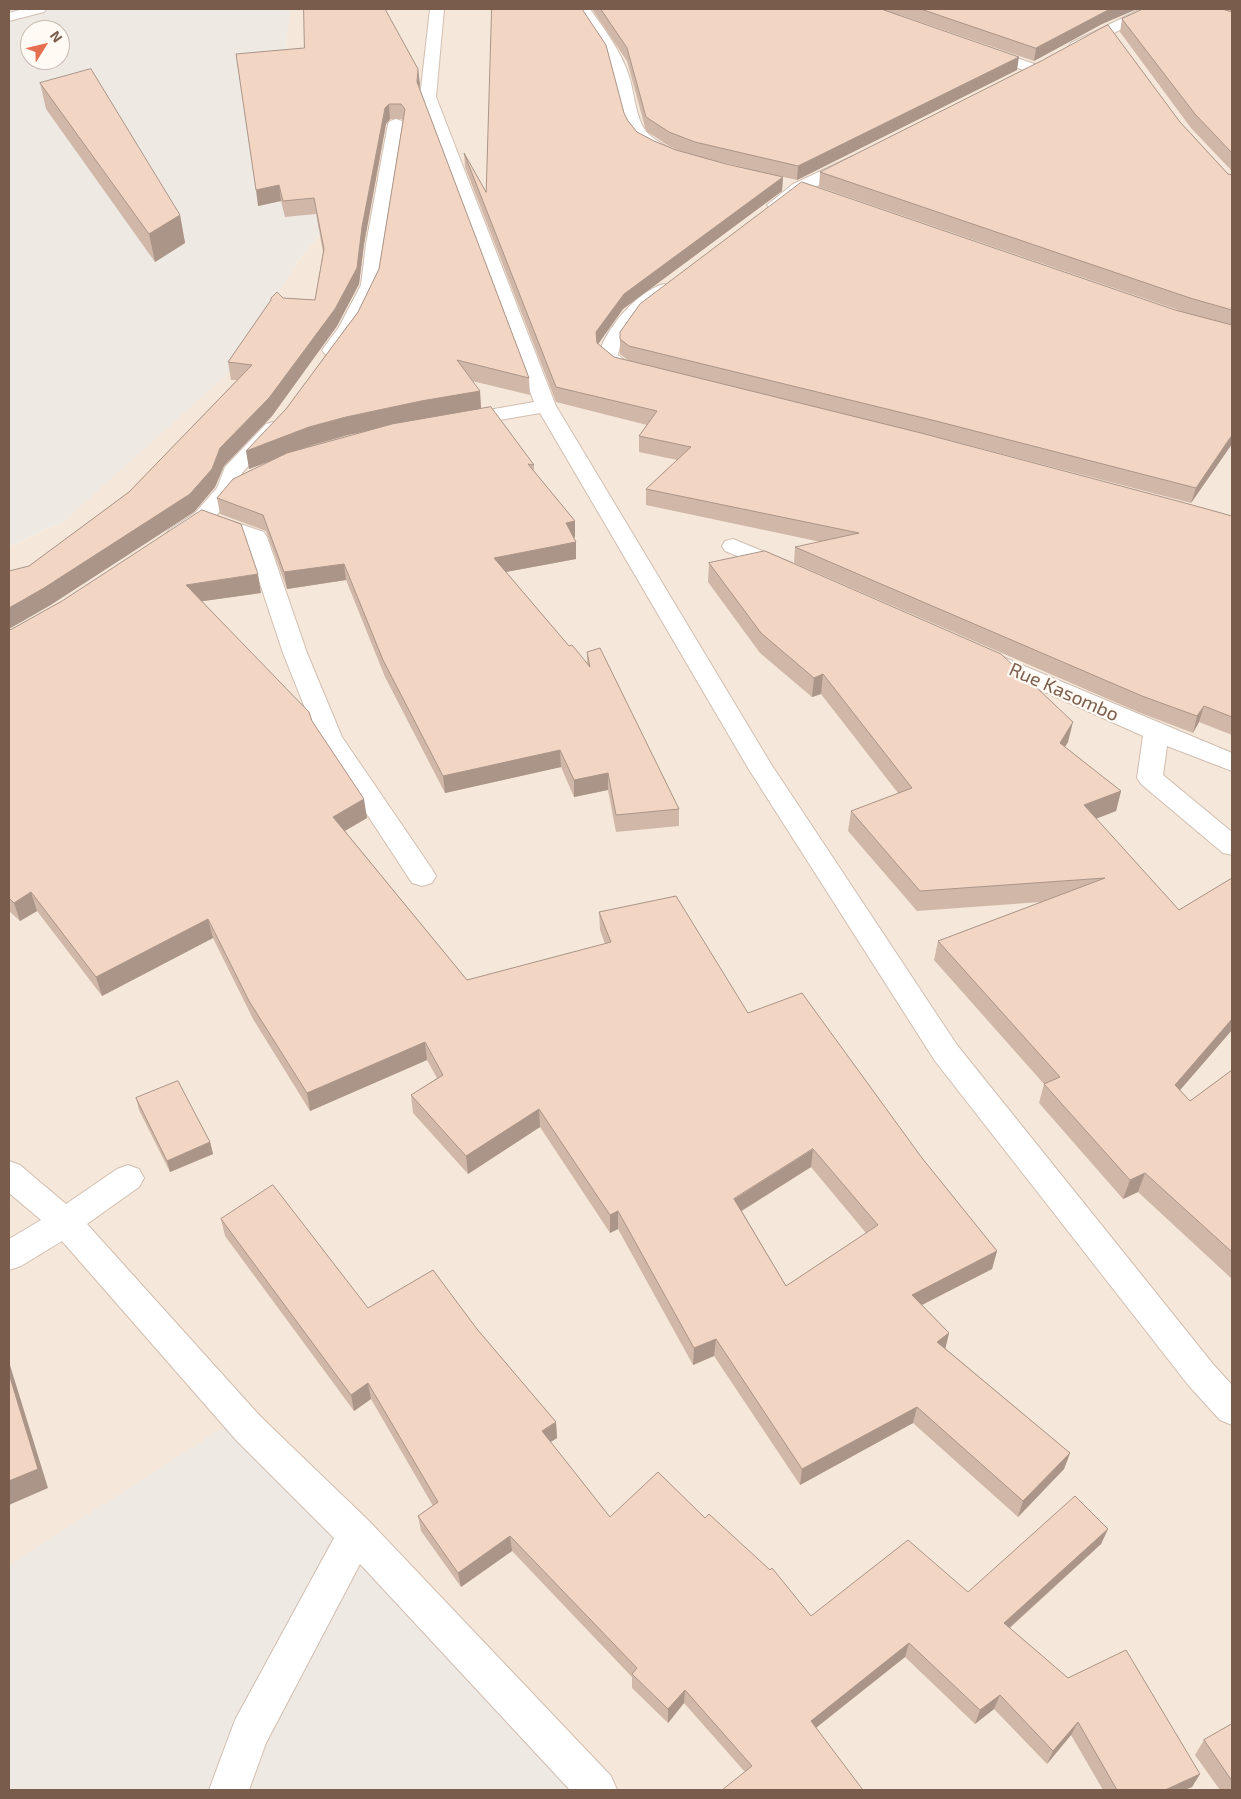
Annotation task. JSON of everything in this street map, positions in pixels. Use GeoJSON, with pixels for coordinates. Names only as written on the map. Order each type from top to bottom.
{"type":"FeatureCollection","features":[{"type":"Feature","properties":{"kind":"street"},"geometry":{"type":"LineString","coordinates":[[9,17],[40,9]]}},
{"type":"Feature","properties":{"kind":"street"},"geometry":{"type":"LineString","coordinates":[[437,9],[428,98],[546,406],[761,768],[946,1053],[1201,1376],[1232,1409]]}},
{"type":"Feature","properties":{"kind":"street"},"geometry":{"type":"LineString","coordinates":[[584,9],[617,62],[637,134],[662,152],[680,158]]}},
{"type":"Feature","properties":{"kind":"street"},"geometry":{"type":"LineString","coordinates":[[1017,78],[1108,29],[1152,9]]}},
{"type":"Feature","properties":{"kind":"street"},"geometry":{"type":"LineString","coordinates":[[1108,29],[1120,45]]}},
{"type":"Feature","properties":{"kind":"street"},"geometry":{"type":"LineString","coordinates":[[971,47],[1034,69]]}},
{"type":"Feature","properties":{"kind":"street"},"geometry":{"type":"LineString","coordinates":[[320,367],[348,328],[370,285],[374,244],[396,124]]}},
{"type":"Feature","properties":{"kind":"street"},"geometry":{"type":"LineString","coordinates":[[759,218],[799,188],[868,153]]}},
{"type":"Feature","properties":{"kind":"street"},"geometry":{"type":"LineString","coordinates":[[781,183],[817,194]]}},
{"type":"Feature","properties":{"kind":"street"},"geometry":{"type":"LineString","coordinates":[[659,376],[621,367],[608,357],[608,348],[632,314],[680,278]]}},
{"type":"Feature","properties":{"kind":"street"},"geometry":{"type":"LineString","coordinates":[[445,424],[546,406]]}},
{"type":"Feature","properties":{"kind":"street"},"geometry":{"type":"LineString","coordinates":[[163,545],[203,518],[227,489],[232,471],[286,413]]}},
{"type":"Feature","properties":{"kind":"street"},"geometry":{"type":"LineString","coordinates":[[227,489],[250,478]]}},
{"type":"Feature","properties":{"kind":"street"},"geometry":{"type":"LineString","coordinates":[[203,518],[256,537],[294,653],[330,738],[422,876]]}},
{"type":"Feature","properties":{"kind":"street"},"geometry":{"type":"LineString","coordinates":[[733,546],[805,578]]}},
{"type":"Feature","properties":{"kind":"street","name":"Rue Kasombo"},"geometry":{"type":"LineString","coordinates":[[967,649],[1156,732],[1232,763]]}},
{"type":"Feature","properties":{"kind":"street"},"geometry":{"type":"LineString","coordinates":[[1156,732],[1150,778],[1232,846]]}},
{"type":"Feature","properties":{"kind":"street"},"geometry":{"type":"LineString","coordinates":[[9,1174],[65,1222],[248,1428],[356,1534],[597,1790]]}},
{"type":"Feature","properties":{"kind":"street"},"geometry":{"type":"LineString","coordinates":[[9,1256],[65,1222],[128,1178]]}},
{"type":"Feature","properties":{"kind":"street"},"geometry":{"type":"LineString","coordinates":[[229,1790],[249,1734],[356,1534]]}},
{"type":"Feature","properties":{"kind":"shaded area"},"geometry":{"type":"Polygon","coordinates":[[[9,9],[291,9],[286,44],[302,109],[320,233],[295,265],[234,368],[64,521],[9,547],[9,9]]]}},
{"type":"Feature","properties":{"kind":"shaded area"},"geometry":{"type":"Polygon","coordinates":[[[289,9],[1232,9],[1232,1790],[9,1790],[9,547],[64,521],[295,265],[320,233],[302,109],[286,44],[289,9]]]}},
{"type":"Feature","properties":{"kind":"shaded area"},"geometry":{"type":"Polygon","coordinates":[[[229,1424],[591,1790],[9,1790],[9,1565],[229,1424]]]}},
{"type":"Feature","properties":{"kind":"building"},"geometry":{"type":"Polygon","coordinates":[[[304,9],[385,9],[418,69],[417,82],[529,378],[457,360],[480,391],[346,417],[309,427],[246,451],[286,409],[358,312],[379,269],[405,109],[401,104],[389,104],[385,108],[362,227],[357,268],[335,309],[269,398],[220,448],[212,469],[190,494],[44,588],[9,608],[9,571],[29,566],[129,492],[252,365],[228,362],[271,298],[277,292],[283,298],[315,300],[324,249],[314,198],[283,201],[279,185],[256,190],[236,54],[304,48],[304,9]]]}},
{"type":"Feature","properties":{"kind":"building"},"geometry":{"type":"Polygon","coordinates":[[[492,9],[582,9],[606,45],[624,113],[637,132],[676,150],[783,177],[624,294],[596,332],[597,343],[614,357],[921,433],[1232,516],[1232,717],[1204,706],[1197,716],[1142,696],[795,547],[859,533],[646,489],[691,447],[639,436],[657,411],[556,387],[464,153],[486,192],[492,9]]]}},
{"type":"Feature","properties":{"kind":"building"},"geometry":{"type":"Polygon","coordinates":[[[601,9],[881,9],[1019,57],[798,166],[695,142],[669,132],[646,117],[627,48],[601,9]]]}},
{"type":"Feature","properties":{"kind":"building"},"geometry":{"type":"Polygon","coordinates":[[[921,9],[1110,9],[1036,48],[921,9]]]}},
{"type":"Feature","properties":{"kind":"building"},"geometry":{"type":"Polygon","coordinates":[[[1143,9],[1222,9],[1232,12],[1232,153],[1195,114],[1122,19],[1143,9]]]}},
{"type":"Feature","properties":{"kind":"building"},"geometry":{"type":"Polygon","coordinates":[[[1108,25],[1180,122],[1228,174],[1232,175],[1232,310],[1190,298],[820,172],[1043,60],[1108,25]]]}},
{"type":"Feature","properties":{"kind":"building"},"geometry":{"type":"Polygon","coordinates":[[[91,69],[180,215],[149,234],[40,83],[91,69]]]}},
{"type":"Feature","properties":{"kind":"building"},"geometry":{"type":"Polygon","coordinates":[[[802,182],[1175,310],[1232,325],[1232,435],[1196,488],[936,421],[629,346],[620,339],[620,332],[640,304],[802,182]]]}},
{"type":"Feature","properties":{"kind":"building"},"geometry":{"type":"Polygon","coordinates":[[[491,407],[534,465],[528,464],[575,521],[566,523],[576,542],[494,558],[569,646],[572,645],[590,667],[587,652],[600,648],[679,809],[616,815],[608,773],[574,780],[560,750],[443,776],[383,660],[344,564],[284,572],[263,515],[217,498],[233,479],[287,453],[392,424],[491,407]]]}},
{"type":"Feature","properties":{"kind":"building"},"geometry":{"type":"Polygon","coordinates":[[[202,510],[241,524],[258,574],[186,585],[309,712],[312,721],[364,799],[333,817],[467,980],[611,942],[599,912],[676,896],[748,1013],[802,993],[922,1158],[997,1251],[912,1295],[949,1333],[937,1342],[1070,1453],[1023,1501],[917,1407],[802,1469],[716,1339],[694,1348],[618,1211],[610,1215],[539,1109],[466,1156],[411,1095],[443,1075],[425,1042],[307,1093],[249,1001],[208,919],[96,977],[31,892],[14,903],[9,898],[9,630],[62,601],[202,510]],[[813,1149],[734,1199],[786,1286],[878,1225],[813,1149]]]}},
{"type":"Feature","properties":{"kind":"building"},"geometry":{"type":"Polygon","coordinates":[[[765,551],[1001,654],[1073,722],[1060,743],[1121,791],[1084,805],[1179,910],[1232,878],[1232,1019],[1175,1085],[1190,1101],[1232,1070],[1232,1252],[1145,1173],[1130,1180],[1044,1084],[1060,1077],[938,941],[1105,878],[920,891],[851,811],[912,788],[823,674],[814,678],[761,633],[709,563],[765,551]]]}},
{"type":"Feature","properties":{"kind":"building"},"geometry":{"type":"Polygon","coordinates":[[[178,1081],[210,1142],[167,1161],[136,1098],[178,1081]]]}},
{"type":"Feature","properties":{"kind":"building"},"geometry":{"type":"Polygon","coordinates":[[[273,1185],[368,1308],[433,1270],[477,1329],[556,1422],[542,1431],[610,1517],[658,1472],[705,1518],[709,1514],[770,1570],[772,1568],[811,1616],[908,1540],[968,1592],[1075,1496],[1108,1529],[1004,1623],[1068,1678],[1126,1650],[1200,1774],[1165,1790],[1117,1790],[1078,1722],[1053,1751],[1000,1695],[980,1710],[909,1643],[811,1721],[863,1790],[722,1790],[752,1766],[685,1690],[668,1709],[632,1674],[637,1668],[510,1536],[458,1573],[418,1516],[438,1502],[368,1383],[351,1395],[221,1219],[273,1185]]]}},
{"type":"Feature","properties":{"kind":"building"},"geometry":{"type":"Polygon","coordinates":[[[9,1374],[38,1469],[9,1481],[9,1374]]]}},
{"type":"Feature","properties":{"kind":"building"},"geometry":{"type":"Polygon","coordinates":[[[1232,1724],[1232,1781],[1204,1740],[1232,1724]]]}}]}
